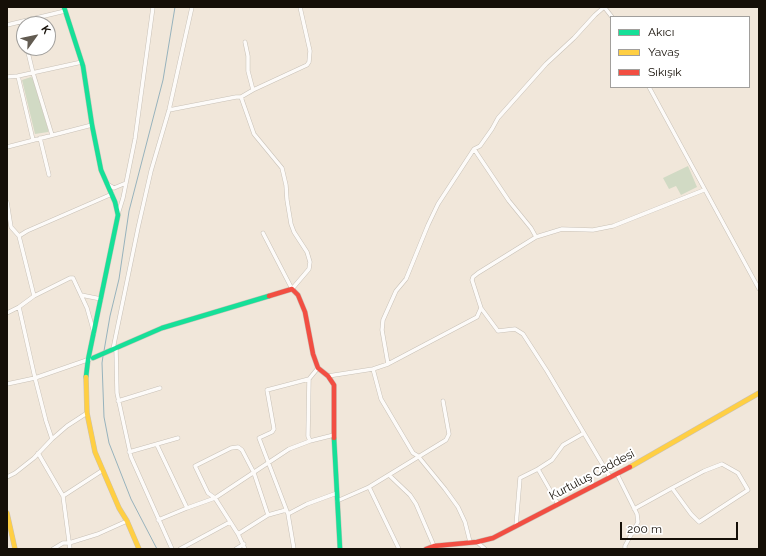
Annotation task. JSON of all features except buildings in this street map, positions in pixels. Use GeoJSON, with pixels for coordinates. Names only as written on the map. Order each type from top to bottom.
{"type":"FeatureCollection","features":[{"type":"Feature","properties":{"kind":"street"},"geometry":{"type":"LineString","coordinates":[[139,549],[119,508],[95,452],[87,413],[85,382],[118,215],[135,139],[153,7]]}},
{"type":"Feature","properties":{"kind":"street"},"geometry":{"type":"LineString","coordinates":[[172,549],[129,452],[118,401],[113,349],[150,178],[169,110],[192,7]]}},
{"type":"Feature","properties":{"kind":"street"},"geometry":{"type":"LineString","coordinates":[[169,110],[241,97],[307,65],[309,62],[310,51],[300,7]]}},
{"type":"Feature","properties":{"kind":"street"},"geometry":{"type":"LineString","coordinates":[[388,364],[382,330],[383,320],[396,291],[406,279],[438,204],[474,149],[484,140],[498,118],[546,64],[574,38],[595,15],[605,8],[611,16]]}},
{"type":"Feature","properties":{"kind":"street"},"geometry":{"type":"LineString","coordinates":[[41,16],[64,9],[82,62],[101,170],[112,194],[118,215]]}},
{"type":"Feature","properties":{"kind":"street"},"geometry":{"type":"LineString","coordinates":[[245,42],[248,56],[248,71],[253,90]]}},
{"type":"Feature","properties":{"kind":"street"},"geometry":{"type":"LineString","coordinates":[[29,56],[52,135]]}},
{"type":"Feature","properties":{"kind":"street"},"geometry":{"type":"LineString","coordinates":[[7,77],[82,62]]}},
{"type":"Feature","properties":{"kind":"street"},"geometry":{"type":"LineString","coordinates":[[18,76],[33,140]]}},
{"type":"Feature","properties":{"kind":"street"},"geometry":{"type":"LineString","coordinates":[[650,88],[759,289]]}},
{"type":"Feature","properties":{"kind":"street"},"geometry":{"type":"LineString","coordinates":[[7,384],[35,378],[90,359],[162,328],[292,289],[309,270],[310,262],[307,252],[294,232],[282,168],[254,134],[241,97]]}},
{"type":"Feature","properties":{"kind":"street"},"geometry":{"type":"LineString","coordinates":[[7,147],[92,125]]}},
{"type":"Feature","properties":{"kind":"street"},"geometry":{"type":"LineString","coordinates":[[40,138],[49,175]]}},
{"type":"Feature","properties":{"kind":"street"},"geometry":{"type":"LineString","coordinates":[[474,149],[509,201],[536,236]]}},
{"type":"Feature","properties":{"kind":"street"},"geometry":{"type":"LineString","coordinates":[[107,184],[114,188],[126,183]]}},
{"type":"Feature","properties":{"kind":"street"},"geometry":{"type":"LineString","coordinates":[[610,478],[584,432],[523,334],[515,329],[498,331],[481,308],[472,280],[478,273],[536,236],[562,229],[593,230],[613,226],[704,190]]}},
{"type":"Feature","properties":{"kind":"street"},"geometry":{"type":"LineString","coordinates":[[19,236],[27,231],[112,194]]}},
{"type":"Feature","properties":{"kind":"street"},"geometry":{"type":"LineString","coordinates":[[7,202],[11,227],[19,236],[34,296]]}},
{"type":"Feature","properties":{"kind":"street"},"geometry":{"type":"LineString","coordinates":[[263,233],[292,289],[298,295],[305,312],[318,368],[328,376],[334,385],[334,435],[340,549]]}},
{"type":"Feature","properties":{"kind":"street"},"geometry":{"type":"LineString","coordinates":[[7,313],[19,307],[34,296],[70,278],[73,278],[87,308],[94,336]]}},
{"type":"Feature","properties":{"kind":"street"},"geometry":{"type":"LineString","coordinates":[[81,296],[101,299]]}},
{"type":"Feature","properties":{"kind":"street"},"geometry":{"type":"LineString","coordinates":[[19,307],[35,378],[52,439]]}},
{"type":"Feature","properties":{"kind":"street"},"geometry":{"type":"LineString","coordinates":[[328,376],[373,369],[388,364],[477,317],[481,308]]}},
{"type":"Feature","properties":{"kind":"street"},"geometry":{"type":"LineString","coordinates":[[294,549],[287,512],[259,438],[272,432],[274,429],[267,390],[309,379],[318,368]]}},
{"type":"Feature","properties":{"kind":"street"},"geometry":{"type":"LineString","coordinates":[[373,369],[382,399],[413,453],[418,456],[458,507],[465,522],[470,542]]}},
{"type":"Feature","properties":{"kind":"street"},"geometry":{"type":"LineString","coordinates":[[309,379],[308,436],[310,441]]}},
{"type":"Feature","properties":{"kind":"street"},"geometry":{"type":"LineString","coordinates":[[118,401],[160,388]]}},
{"type":"Feature","properties":{"kind":"street","name":"Kurtuluş Caddesi"},"geometry":{"type":"LineString","coordinates":[[430,548],[477,542],[493,538],[610,478],[759,394]]}},
{"type":"Feature","properties":{"kind":"street"},"geometry":{"type":"LineString","coordinates":[[337,501],[389,475],[446,440],[450,434],[443,401]]}},
{"type":"Feature","properties":{"kind":"street"},"geometry":{"type":"LineString","coordinates":[[7,477],[15,473],[52,439],[87,413]]}},
{"type":"Feature","properties":{"kind":"street"},"geometry":{"type":"LineString","coordinates":[[516,526],[520,478],[552,460],[563,445],[584,432]]}},
{"type":"Feature","properties":{"kind":"street"},"geometry":{"type":"LineString","coordinates":[[158,520],[215,498],[289,449],[310,441],[334,435]]}},
{"type":"Feature","properties":{"kind":"street"},"geometry":{"type":"LineString","coordinates":[[129,452],[178,438]]}},
{"type":"Feature","properties":{"kind":"street"},"geometry":{"type":"LineString","coordinates":[[157,445],[187,508]]}},
{"type":"Feature","properties":{"kind":"street"},"geometry":{"type":"LineString","coordinates":[[245,549],[244,544],[215,498],[208,493],[195,466],[231,448],[238,447],[242,450],[254,473],[268,515]]}},
{"type":"Feature","properties":{"kind":"street"},"geometry":{"type":"LineString","coordinates":[[38,453],[63,496],[70,549]]}},
{"type":"Feature","properties":{"kind":"street"},"geometry":{"type":"LineString","coordinates":[[634,509],[672,488],[704,471],[722,464],[738,473],[748,490],[699,522],[690,514],[672,488]]}},
{"type":"Feature","properties":{"kind":"street"},"geometry":{"type":"LineString","coordinates":[[538,469],[558,504]]}},
{"type":"Feature","properties":{"kind":"street"},"geometry":{"type":"LineString","coordinates":[[63,496],[103,470]]}},
{"type":"Feature","properties":{"kind":"street"},"geometry":{"type":"LineString","coordinates":[[617,474],[634,509],[638,522],[625,546],[625,549]]}},
{"type":"Feature","properties":{"kind":"street"},"geometry":{"type":"LineString","coordinates":[[389,475],[410,495],[416,504],[430,548]]}},
{"type":"Feature","properties":{"kind":"street"},"geometry":{"type":"LineString","coordinates":[[369,486],[399,549]]}},
{"type":"Feature","properties":{"kind":"street"},"geometry":{"type":"LineString","coordinates":[[238,534],[268,515],[287,512],[337,493]]}},
{"type":"Feature","properties":{"kind":"street"},"geometry":{"type":"LineString","coordinates":[[7,513],[15,549]]}},
{"type":"Feature","properties":{"kind":"street"},"geometry":{"type":"LineString","coordinates":[[53,549],[63,543],[69,544],[98,534],[126,521]]}},
{"type":"Feature","properties":{"kind":"street"},"geometry":{"type":"LineString","coordinates":[[180,549],[230,522]]}},
{"type":"Feature","properties":{"kind":"street"},"geometry":{"type":"LineString","coordinates":[[477,542],[486,549]]}},
{"type":"Feature","properties":{"kind":"street"},"geometry":{"type":"LineString","coordinates":[[236,549],[244,544]]}},
{"type":"Feature","properties":{"kind":"green space"},"geometry":{"type":"Polygon","coordinates":[[[31,77],[33,79],[48,132],[35,134],[22,80],[31,77]]]}},
{"type":"Feature","properties":{"kind":"green space"},"geometry":{"type":"Polygon","coordinates":[[[688,166],[697,187],[681,195],[676,186],[669,189],[663,178],[688,166]]]}},
{"type":"Feature","properties":{"kind":"waterway"},"geometry":{"type":"LineString","coordinates":[[104,351],[110,316],[119,279],[129,211],[163,80],[175,7]]}},
{"type":"Feature","properties":{"kind":"waterway"},"geometry":{"type":"LineString","coordinates":[[103,356],[104,417],[109,443],[131,499],[157,549]]}},
{"type":"Feature","properties":{"kind":"traffic: fast"},"geometry":{"type":"LineString","coordinates":[[64,7],[83,66],[101,170],[115,202],[118,215],[88,360],[86,377]]}},
{"type":"Feature","properties":{"kind":"traffic: fast"},"geometry":{"type":"LineString","coordinates":[[93,358],[162,328],[269,296]]}},
{"type":"Feature","properties":{"kind":"traffic: fast"},"geometry":{"type":"LineString","coordinates":[[334,438],[340,549]]}},
{"type":"Feature","properties":{"kind":"traffic: slow"},"geometry":{"type":"LineString","coordinates":[[86,377],[87,413],[95,452],[119,508],[127,521],[139,549]]}},
{"type":"Feature","properties":{"kind":"traffic: slow"},"geometry":{"type":"LineString","coordinates":[[630,467],[759,393]]}},
{"type":"Feature","properties":{"kind":"traffic: slow"},"geometry":{"type":"LineString","coordinates":[[7,513],[15,549]]}},
{"type":"Feature","properties":{"kind":"traffic: jam"},"geometry":{"type":"LineString","coordinates":[[269,296],[292,289],[298,295],[305,312],[313,354],[318,368],[328,376],[334,385],[334,438]]}},
{"type":"Feature","properties":{"kind":"traffic: jam"},"geometry":{"type":"LineString","coordinates":[[426,549],[434,546],[477,542],[493,538],[630,467]]}}]}
